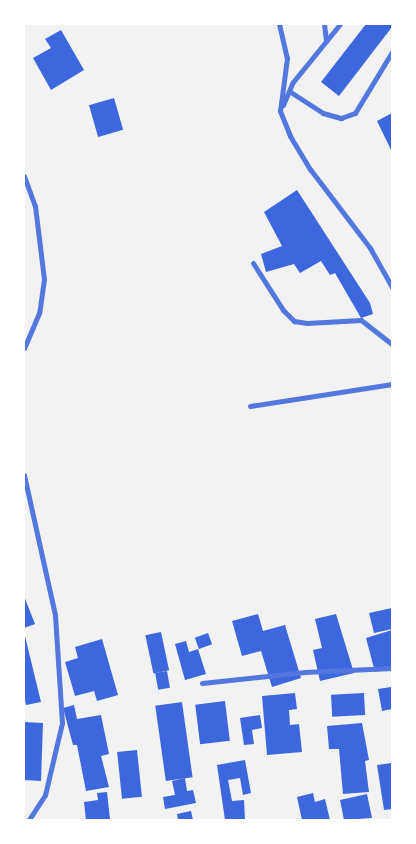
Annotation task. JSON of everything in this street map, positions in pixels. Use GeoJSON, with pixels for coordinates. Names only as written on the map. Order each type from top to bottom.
{"type":"FeatureCollection","features":[{"type":"Feature","properties":{"kind":"street"},"geometry":{"type":"LineString","coordinates":[[279,24],[287,58],[280,111],[290,136],[310,169],[370,248],[392,287]]}},
{"type":"Feature","properties":{"kind":"street"},"geometry":{"type":"LineString","coordinates":[[324,24],[326,41]]}},
{"type":"Feature","properties":{"kind":"street"},"geometry":{"type":"LineString","coordinates":[[280,111],[288,91],[340,24]]}},
{"type":"Feature","properties":{"kind":"street"},"geometry":{"type":"LineString","coordinates":[[288,91],[323,113],[341,118],[355,113],[392,52]]}},
{"type":"Feature","properties":{"kind":"street"},"geometry":{"type":"LineString","coordinates":[[24,176],[35,206],[44,280],[38,313],[24,348]]}},
{"type":"Feature","properties":{"kind":"street"},"geometry":{"type":"LineString","coordinates":[[253,263],[283,310],[294,321],[307,323],[361,320],[392,344]]}},
{"type":"Feature","properties":{"kind":"street"},"geometry":{"type":"LineString","coordinates":[[250,406],[392,384]]}},
{"type":"Feature","properties":{"kind":"street"},"geometry":{"type":"LineString","coordinates":[[24,475],[55,615],[62,723],[44,795],[29,820]]}},
{"type":"Feature","properties":{"kind":"street"},"geometry":{"type":"LineString","coordinates":[[202,684],[305,672],[392,668]]}},
{"type":"Feature","properties":{"kind":"building"},"geometry":{"type":"Polygon","coordinates":[[[366,24],[392,24],[392,27],[339,96],[321,82],[366,24]]]}},
{"type":"Feature","properties":{"kind":"building"},"geometry":{"type":"Polygon","coordinates":[[[61,30],[84,70],[51,90],[33,58],[51,48],[45,39],[61,30]]]}},
{"type":"Feature","properties":{"kind":"building"},"geometry":{"type":"Polygon","coordinates":[[[114,98],[123,130],[98,137],[89,105],[114,98]]]}},
{"type":"Feature","properties":{"kind":"building"},"geometry":{"type":"Polygon","coordinates":[[[392,113],[392,152],[377,121],[392,113]]]}},
{"type":"Feature","properties":{"kind":"building"},"geometry":{"type":"Polygon","coordinates":[[[297,190],[370,303],[373,314],[361,318],[335,273],[330,275],[321,261],[300,273],[294,264],[266,272],[261,254],[282,246],[264,212],[297,190]]]}},
{"type":"Feature","properties":{"kind":"building"},"geometry":{"type":"Polygon","coordinates":[[[24,596],[35,624],[24,628],[24,596]]]}},
{"type":"Feature","properties":{"kind":"building"},"geometry":{"type":"Polygon","coordinates":[[[392,608],[392,629],[374,633],[369,613],[392,608]]]}},
{"type":"Feature","properties":{"kind":"building"},"geometry":{"type":"Polygon","coordinates":[[[258,614],[263,631],[285,625],[301,678],[272,687],[261,651],[242,656],[232,621],[258,614]]]}},
{"type":"Feature","properties":{"kind":"building"},"geometry":{"type":"Polygon","coordinates":[[[336,614],[354,673],[320,681],[313,650],[322,648],[315,619],[336,614]]]}},
{"type":"Feature","properties":{"kind":"building"},"geometry":{"type":"Polygon","coordinates":[[[392,630],[392,667],[375,672],[366,638],[392,630]]]}},
{"type":"Feature","properties":{"kind":"building"},"geometry":{"type":"Polygon","coordinates":[[[24,632],[41,702],[26,705],[24,697],[24,632]]]}},
{"type":"Feature","properties":{"kind":"building"},"geometry":{"type":"Polygon","coordinates":[[[161,632],[169,670],[153,673],[145,635],[161,632]]]}},
{"type":"Feature","properties":{"kind":"building"},"geometry":{"type":"Polygon","coordinates":[[[208,633],[212,644],[199,649],[195,638],[208,633]]]}},
{"type":"Feature","properties":{"kind":"building"},"geometry":{"type":"Polygon","coordinates":[[[102,639],[118,695],[97,701],[94,691],[75,696],[65,662],[78,658],[75,647],[102,639]]]}},
{"type":"Feature","properties":{"kind":"building"},"geometry":{"type":"Polygon","coordinates":[[[186,641],[189,652],[198,649],[206,674],[185,680],[175,644],[186,641]]]}},
{"type":"Feature","properties":{"kind":"building"},"geometry":{"type":"Polygon","coordinates":[[[167,671],[170,688],[158,690],[155,673],[167,671]]]}},
{"type":"Feature","properties":{"kind":"building"},"geometry":{"type":"Polygon","coordinates":[[[391,687],[392,709],[382,711],[378,689],[391,687]]]}},
{"type":"Feature","properties":{"kind":"building"},"geometry":{"type":"Polygon","coordinates":[[[295,693],[297,709],[289,710],[290,725],[299,724],[302,752],[267,755],[262,696],[295,693]]]}},
{"type":"Feature","properties":{"kind":"building"},"geometry":{"type":"Polygon","coordinates":[[[364,693],[365,715],[332,717],[331,695],[364,693]]]}},
{"type":"Feature","properties":{"kind":"building"},"geometry":{"type":"Polygon","coordinates":[[[225,701],[230,741],[200,744],[195,705],[225,701]]]}},
{"type":"Feature","properties":{"kind":"building"},"geometry":{"type":"Polygon","coordinates":[[[182,702],[193,777],[166,781],[155,706],[182,702]]]}},
{"type":"Feature","properties":{"kind":"building"},"geometry":{"type":"Polygon","coordinates":[[[74,705],[77,719],[101,715],[109,754],[101,756],[109,787],[86,791],[77,745],[73,745],[63,708],[74,705]]]}},
{"type":"Feature","properties":{"kind":"building"},"geometry":{"type":"Polygon","coordinates":[[[260,715],[262,728],[252,730],[254,744],[244,745],[240,718],[260,715]]]}},
{"type":"Feature","properties":{"kind":"building"},"geometry":{"type":"Polygon","coordinates":[[[24,722],[43,723],[41,781],[25,780],[24,722]]]}},
{"type":"Feature","properties":{"kind":"building"},"geometry":{"type":"Polygon","coordinates":[[[362,723],[369,760],[365,761],[369,792],[343,794],[339,749],[329,749],[327,726],[362,723]]]}},
{"type":"Feature","properties":{"kind":"building"},"geometry":{"type":"Polygon","coordinates":[[[137,750],[142,797],[122,799],[117,752],[137,750]]]}},
{"type":"Feature","properties":{"kind":"building"},"geometry":{"type":"Polygon","coordinates":[[[245,760],[251,793],[243,795],[240,778],[228,780],[232,801],[244,800],[245,820],[225,820],[217,765],[245,760]]]}},
{"type":"Feature","properties":{"kind":"building"},"geometry":{"type":"Polygon","coordinates":[[[392,763],[392,809],[384,810],[377,765],[392,763]]]}},
{"type":"Feature","properties":{"kind":"building"},"geometry":{"type":"Polygon","coordinates":[[[185,778],[187,791],[193,790],[196,803],[165,809],[163,797],[175,795],[172,781],[185,778]]]}},
{"type":"Feature","properties":{"kind":"building"},"geometry":{"type":"Polygon","coordinates":[[[107,792],[110,819],[86,820],[84,802],[98,800],[97,793],[107,792]]]}},
{"type":"Feature","properties":{"kind":"building"},"geometry":{"type":"Polygon","coordinates":[[[313,793],[315,802],[325,799],[330,820],[302,820],[297,797],[313,793]]]}},
{"type":"Feature","properties":{"kind":"building"},"geometry":{"type":"Polygon","coordinates":[[[367,794],[372,818],[344,820],[340,800],[367,794]]]}},
{"type":"Feature","properties":{"kind":"building"},"geometry":{"type":"Polygon","coordinates":[[[191,811],[193,820],[178,820],[177,814],[191,811]]]}}]}
